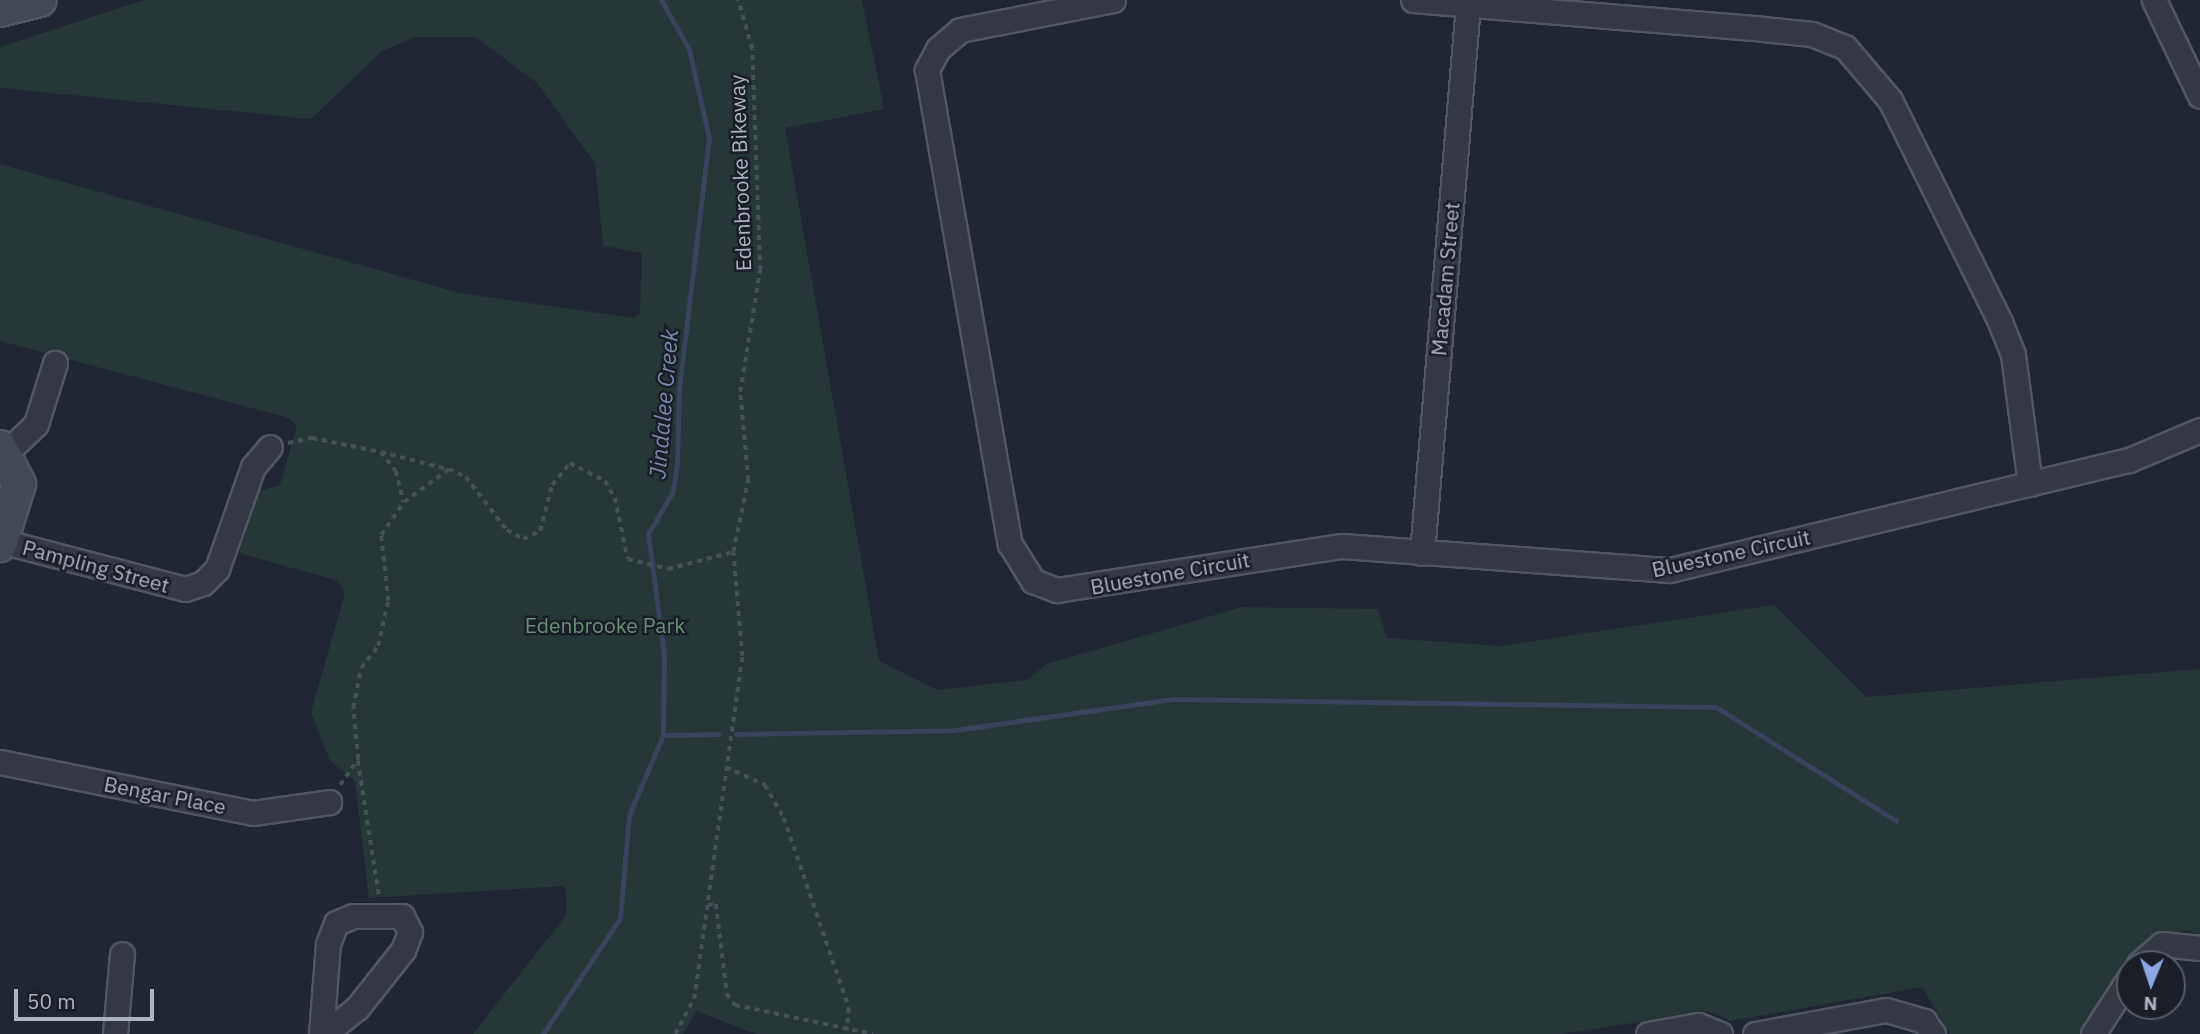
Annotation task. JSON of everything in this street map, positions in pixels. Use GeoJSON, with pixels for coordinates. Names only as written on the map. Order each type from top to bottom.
{"type":"FeatureCollection","features":[{"type":"Feature","properties":{"kind":"street"},"geometry":{"type":"LineString","coordinates":[[0,10],[40,0]]}},
{"type":"Feature","properties":{"kind":"street","name":"Bluestone Circuit"},"geometry":{"type":"LineString","coordinates":[[1113,0],[960,30],[938,49],[927,71],[1018,563],[1033,581],[1076,590],[1291,551],[1342,546],[1422,554],[1670,570],[2129,460],[2200,430]]}},
{"type":"Feature","properties":{"kind":"street"},"geometry":{"type":"LineString","coordinates":[[1413,0],[1787,31],[1845,47],[1890,100],[2000,322],[2013,355],[2030,484]]}},
{"type":"Feature","properties":{"kind":"street"},"geometry":{"type":"LineString","coordinates":[[2154,0],[2200,96]]}},
{"type":"Feature","properties":{"kind":"street","name":"Macadam Street"},"geometry":{"type":"LineString","coordinates":[[1422,554],[1468,4]]}},
{"type":"Feature","properties":{"kind":"street"},"geometry":{"type":"LineString","coordinates":[[1,543],[19,484],[3,450],[36,424],[55,363]]}},
{"type":"Feature","properties":{"kind":"street","name":"Pampling Street"},"geometry":{"type":"LineString","coordinates":[[1,543],[185,589],[203,583],[217,569],[253,467],[270,447]]}},
{"type":"Feature","properties":{"kind":"street","name":"Bengar Place"},"geometry":{"type":"LineString","coordinates":[[0,762],[253,813],[330,802]]}},
{"type":"Feature","properties":{"kind":"street"},"geometry":{"type":"LineString","coordinates":[[382,913],[406,920],[406,945],[357,1008],[322,1034],[333,928],[346,917],[382,913]]}},
{"type":"Feature","properties":{"kind":"street"},"geometry":{"type":"LineString","coordinates":[[2155,950],[2162,944],[2200,948]]}},
{"type":"Feature","properties":{"kind":"street"},"geometry":{"type":"LineString","coordinates":[[115,1034],[122,954]]}},
{"type":"Feature","properties":{"kind":"street"},"geometry":{"type":"LineString","coordinates":[[2093,1034],[2116,999]]}},
{"type":"Feature","properties":{"kind":"street"},"geometry":{"type":"LineString","coordinates":[[1755,1034],[1886,1010],[1924,1021],[1933,1034]]}},
{"type":"Feature","properties":{"kind":"street"},"geometry":{"type":"LineString","coordinates":[[1648,1034],[1698,1025],[1720,1034]]}},
{"type":"Feature","properties":{"kind":"path","name":"Edenbrooke Bikeway"},"geometry":{"type":"LineString","coordinates":[[675,1034],[694,999],[742,656],[733,552],[748,480],[740,392],[760,270],[752,49],[738,0]]}},
{"type":"Feature","properties":{"kind":"path"},"geometry":{"type":"LineString","coordinates":[[270,447],[312,438],[449,470],[466,477],[507,530],[523,539],[540,531],[552,485],[570,463],[605,481],[615,498],[628,559],[677,569],[733,552]]}},
{"type":"Feature","properties":{"kind":"path"},"geometry":{"type":"LineString","coordinates":[[381,452],[396,471],[404,502]]}},
{"type":"Feature","properties":{"kind":"path"},"geometry":{"type":"LineString","coordinates":[[382,913],[358,759],[353,708],[361,668],[378,646],[388,601],[381,535],[404,502],[449,470]]}},
{"type":"Feature","properties":{"kind":"path"},"geometry":{"type":"LineString","coordinates":[[330,802],[358,759]]}},
{"type":"Feature","properties":{"kind":"path"},"geometry":{"type":"LineString","coordinates":[[726,767],[765,785],[784,818],[846,999],[847,1031]]}},
{"type":"Feature","properties":{"kind":"path"},"geometry":{"type":"LineString","coordinates":[[708,905],[716,904],[727,994],[735,1005],[847,1031],[873,1034]]}},
{"type":"Feature","properties":{"kind":"green space","name":"Edenbrooke Park"},"geometry":{"type":"Polygon","coordinates":[[[144,0],[862,0],[884,109],[785,128],[879,661],[937,690],[1027,680],[1047,664],[1242,607],[1378,609],[1387,638],[1500,646],[1774,605],[1866,697],[2200,669],[2200,937],[2189,930],[2154,937],[2145,950],[2116,950],[2116,992],[2087,1034],[1950,1034],[1922,987],[1730,1021],[1708,1011],[1562,1034],[756,1034],[696,1011],[683,1034],[473,1034],[567,914],[565,886],[369,898],[355,781],[330,761],[311,712],[345,593],[338,581],[239,553],[259,491],[280,485],[297,426],[289,418],[0,341],[0,164],[460,293],[634,318],[640,313],[642,253],[603,246],[595,163],[537,83],[476,37],[415,37],[381,52],[311,119],[0,88],[0,47],[144,0]]]}},
{"type":"Feature","properties":{"kind":"waterway","name":"Jindalee Creek"},"geometry":{"type":"LineString","coordinates":[[543,1034],[620,918],[629,815],[663,735],[664,654],[648,534],[673,491],[677,461],[679,389],[709,138],[689,49],[661,0]]}},
{"type":"Feature","properties":{"kind":"waterway"},"geometry":{"type":"LineString","coordinates":[[736,734],[955,730],[1173,699],[1716,707],[1896,821]]}},
{"type":"Feature","properties":{"kind":"waterway"},"geometry":{"type":"LineString","coordinates":[[663,735],[719,734]]}}]}
